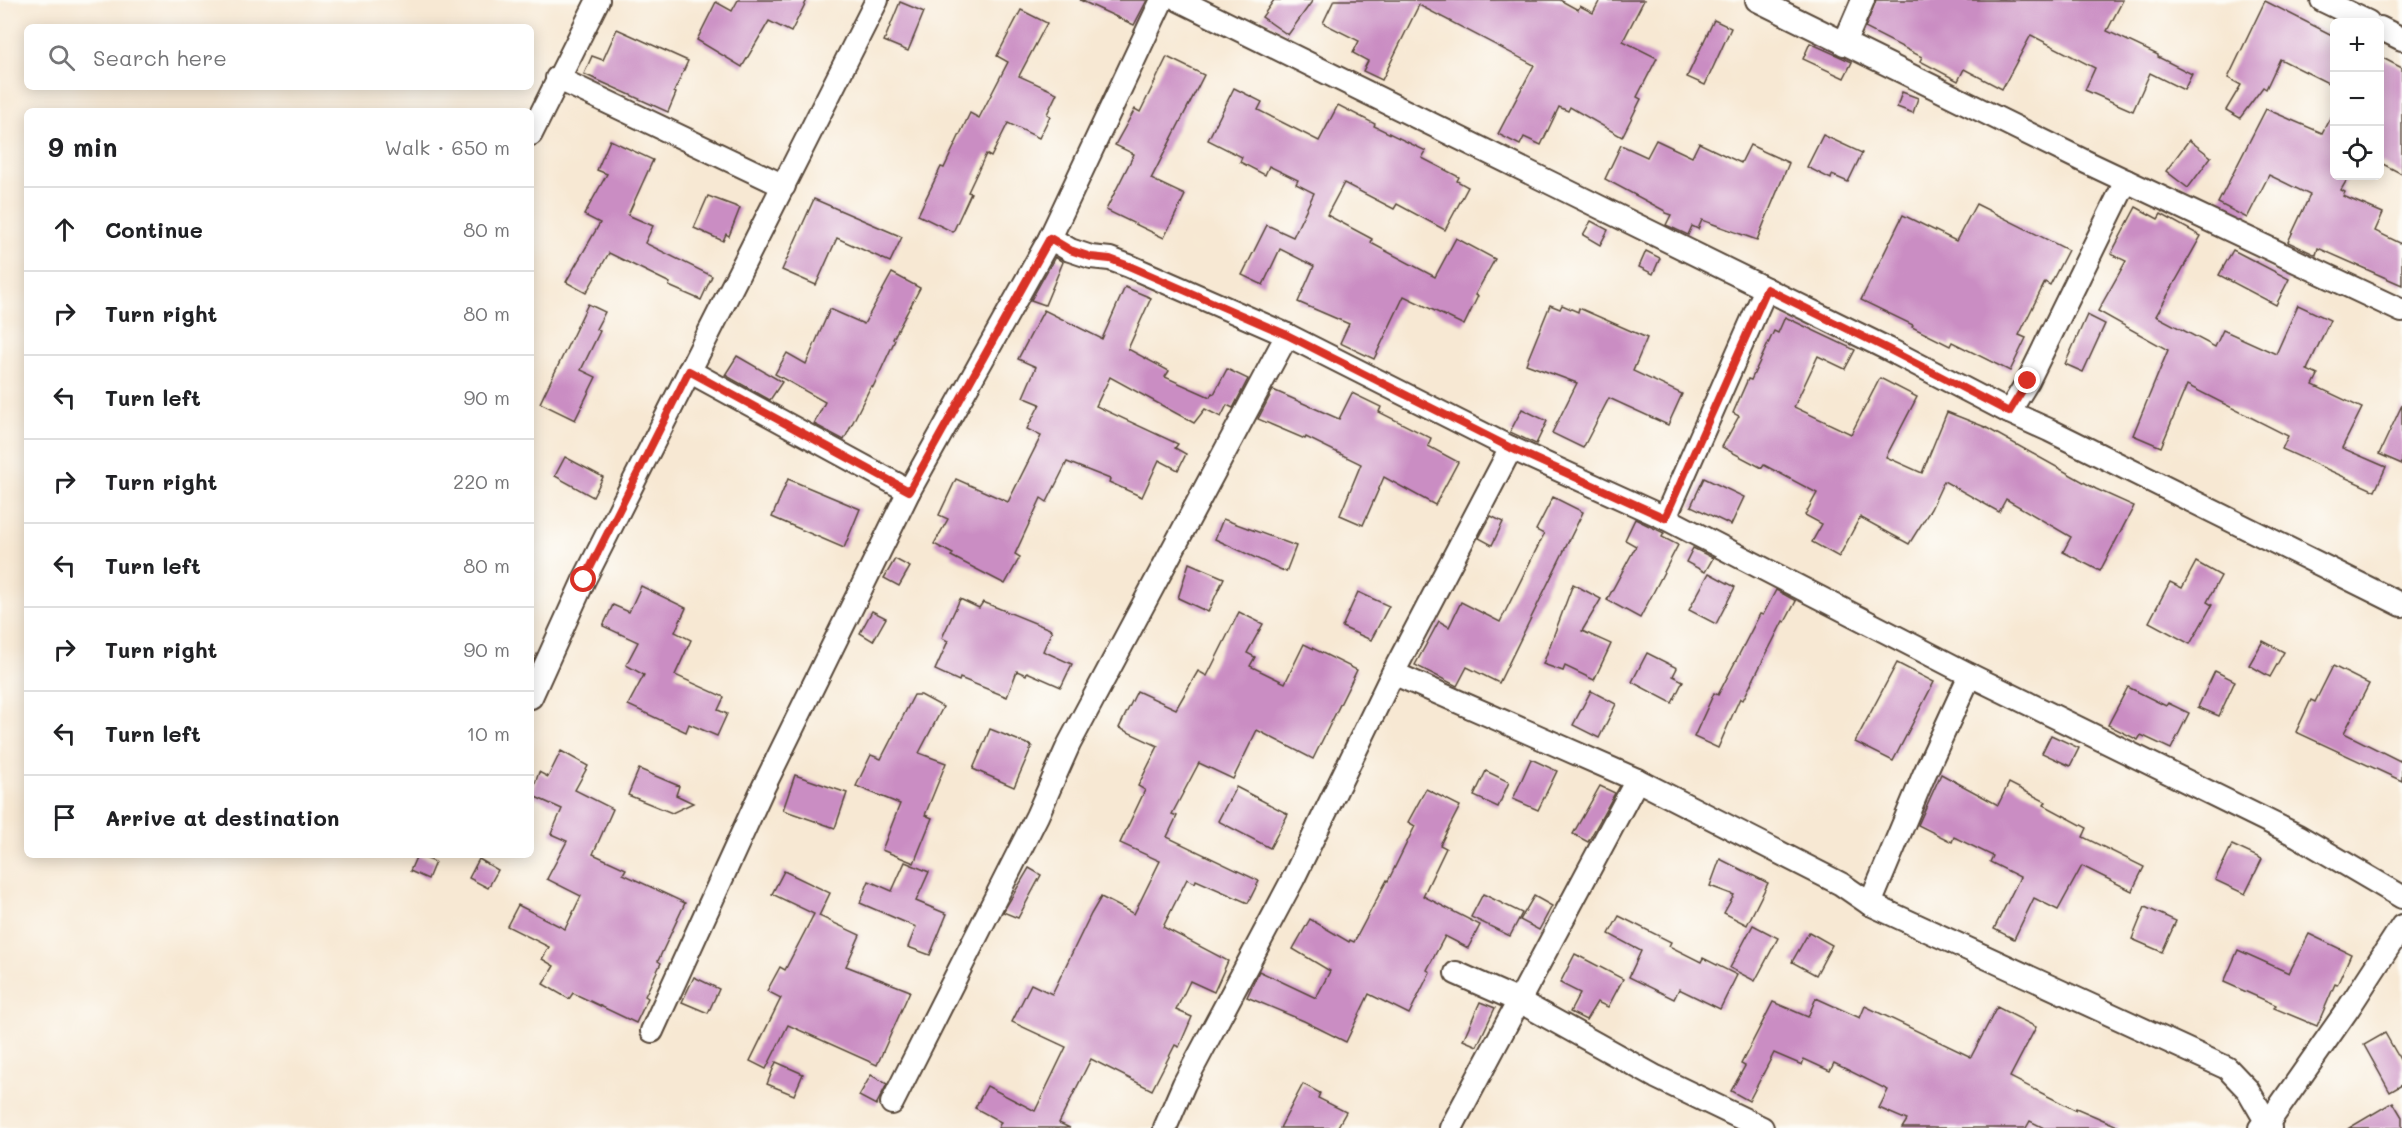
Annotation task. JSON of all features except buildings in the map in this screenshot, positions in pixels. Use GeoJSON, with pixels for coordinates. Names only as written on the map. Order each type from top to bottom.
{"type":"FeatureCollection","features":[{"type":"Feature","properties":{"kind":"street"},"geometry":{"type":"LineString","coordinates":[[534,128],[598,0]]}},
{"type":"Feature","properties":{"kind":"street"},"geometry":{"type":"LineString","coordinates":[[534,691],[584,580],[877,0]]}},
{"type":"Feature","properties":{"kind":"street"},"geometry":{"type":"LineString","coordinates":[[652,1031],[763,788],[909,491],[1050,238],[1162,0]]}},
{"type":"Feature","properties":{"kind":"street"},"geometry":{"type":"LineString","coordinates":[[1179,0],[2402,605]]}},
{"type":"Feature","properties":{"kind":"street"},"geometry":{"type":"LineString","coordinates":[[1757,0],[2126,181],[2402,311]]}},
{"type":"Feature","properties":{"kind":"street"},"geometry":{"type":"LineString","coordinates":[[1844,44],[1863,0]]}},
{"type":"Feature","properties":{"kind":"street"},"geometry":{"type":"LineString","coordinates":[[2322,0],[2360,18]]}},
{"type":"Feature","properties":{"kind":"street"},"geometry":{"type":"LineString","coordinates":[[2384,30],[2402,39]]}},
{"type":"Feature","properties":{"kind":"street"},"geometry":{"type":"LineString","coordinates":[[557,78],[784,186]]}},
{"type":"Feature","properties":{"kind":"street"},"geometry":{"type":"LineString","coordinates":[[2009,412],[2028,381],[2126,181]]}},
{"type":"Feature","properties":{"kind":"street"},"geometry":{"type":"LineString","coordinates":[[1050,238],[1070,250],[1129,266],[1287,335],[1511,448],[1665,518],[1970,675],[2298,836],[2402,897]]}},
{"type":"Feature","properties":{"kind":"street"},"geometry":{"type":"LineString","coordinates":[[1665,518],[1767,289]]}},
{"type":"Feature","properties":{"kind":"street"},"geometry":{"type":"LineString","coordinates":[[892,1103],[1037,816],[1074,734],[1287,335]]}},
{"type":"Feature","properties":{"kind":"street"},"geometry":{"type":"LineString","coordinates":[[689,371],[909,491]]}},
{"type":"Feature","properties":{"kind":"street"},"geometry":{"type":"LineString","coordinates":[[1165,1128],[1184,1084],[1293,879],[1393,673],[1511,448]]}},
{"type":"Feature","properties":{"kind":"street"},"geometry":{"type":"LineString","coordinates":[[1393,673],[1637,780],[1841,884],[1870,904],[2227,1068],[2248,1090],[2266,1126],[2348,1009],[2402,926]]}},
{"type":"Feature","properties":{"kind":"street"},"geometry":{"type":"LineString","coordinates":[[1870,904],[1924,775],[1970,675]]}},
{"type":"Feature","properties":{"kind":"street"},"geometry":{"type":"LineString","coordinates":[[1451,1128],[1637,780]]}},
{"type":"Feature","properties":{"kind":"street"},"geometry":{"type":"LineString","coordinates":[[1456,973],[1519,1001],[1656,1077],[1762,1128]]}},
{"type":"Feature","properties":{"kind":"route"},"geometry":{"type":"LineString","coordinates":[[584,580],[689,371],[909,491],[1050,238],[1070,250],[1129,266],[1287,335],[1511,448],[1665,518],[1767,289],[2009,412],[2028,381]]}}]}
